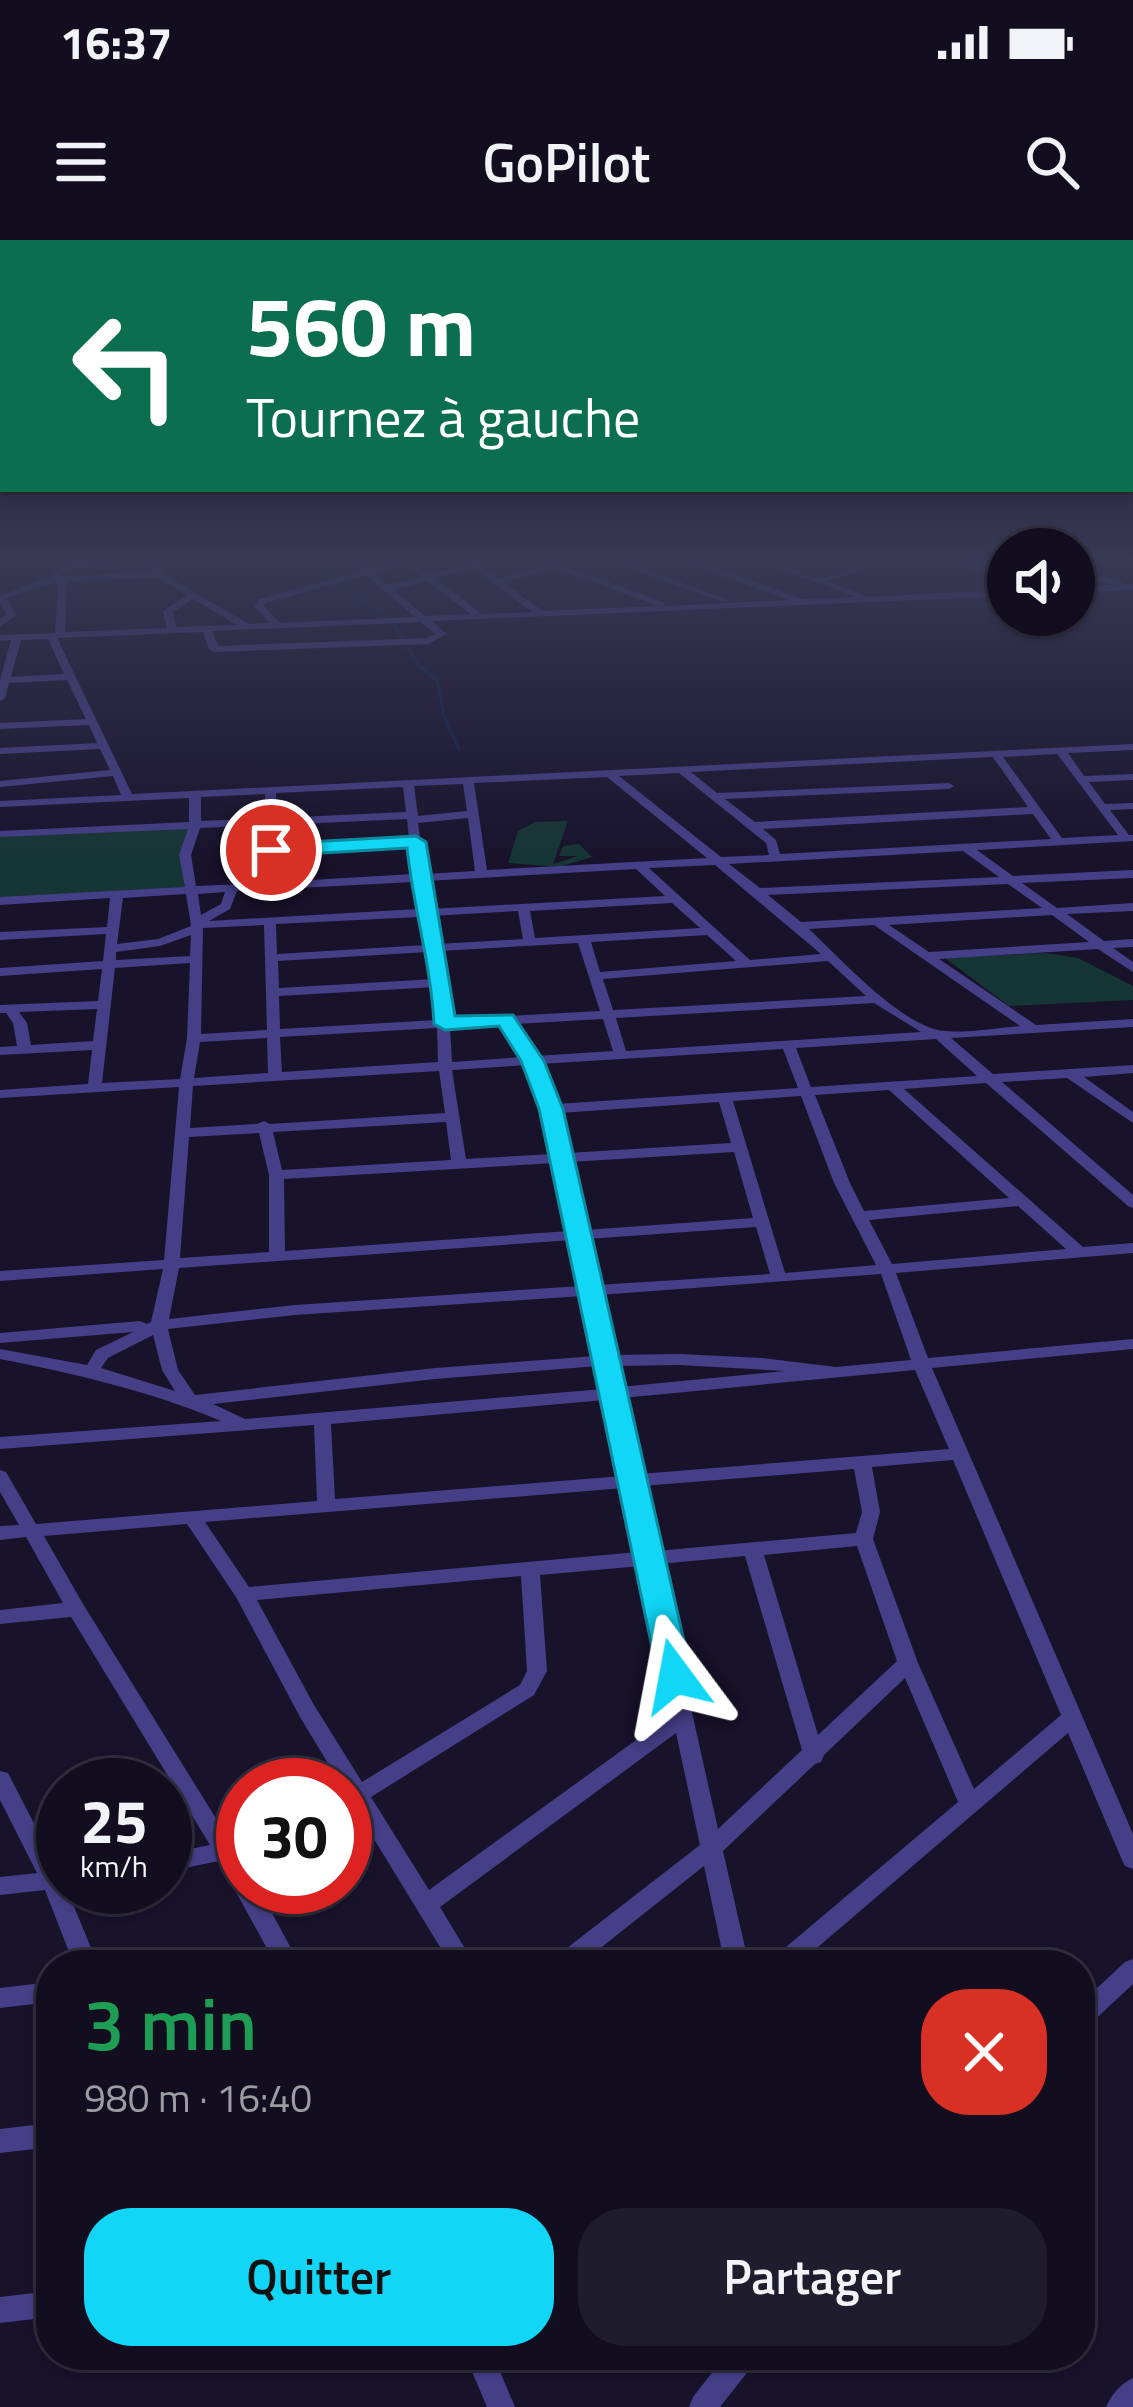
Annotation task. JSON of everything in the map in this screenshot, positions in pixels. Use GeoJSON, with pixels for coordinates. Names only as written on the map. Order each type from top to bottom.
{"type":"FeatureCollection","features":[{"type":"Feature","properties":{"kind":"street"},"geometry":{"type":"LineString","coordinates":[[0,698],[5,662]]}},
{"type":"Feature","properties":{"kind":"street"},"geometry":{"type":"LineString","coordinates":[[64,662],[129,799]]}},
{"type":"Feature","properties":{"kind":"street"},"geometry":{"type":"LineString","coordinates":[[4,680],[69,677]]}},
{"type":"Feature","properties":{"kind":"street"},"geometry":{"type":"LineString","coordinates":[[0,726],[90,722]]}},
{"type":"Feature","properties":{"kind":"street"},"geometry":{"type":"LineString","coordinates":[[0,751],[102,746]]}},
{"type":"Feature","properties":{"kind":"street"},"geometry":{"type":"LineString","coordinates":[[0,834],[348,818],[411,805],[468,782],[1133,747]]}},
{"type":"Feature","properties":{"kind":"street"},"geometry":{"type":"LineString","coordinates":[[1064,753],[1133,762]]}},
{"type":"Feature","properties":{"kind":"street"},"geometry":{"type":"LineString","coordinates":[[1064,753],[1130,838]]}},
{"type":"Feature","properties":{"kind":"street"},"geometry":{"type":"LineString","coordinates":[[997,756],[1059,842]]}},
{"type":"Feature","properties":{"kind":"street"},"geometry":{"type":"LineString","coordinates":[[930,759],[967,814]]}},
{"type":"Feature","properties":{"kind":"street"},"geometry":{"type":"LineString","coordinates":[[866,762],[891,790]]}},
{"type":"Feature","properties":{"kind":"street"},"geometry":{"type":"LineString","coordinates":[[0,784],[115,772]]}},
{"type":"Feature","properties":{"kind":"street"},"geometry":{"type":"LineString","coordinates":[[682,772],[772,842],[776,858]]}},
{"type":"Feature","properties":{"kind":"street"},"geometry":{"type":"LineString","coordinates":[[611,775],[798,926],[876,999],[908,1023],[939,1036],[1133,1202]]}},
{"type":"Feature","properties":{"kind":"street"},"geometry":{"type":"LineString","coordinates":[[1083,779],[1133,777]]}},
{"type":"Feature","properties":{"kind":"street"},"geometry":{"type":"LineString","coordinates":[[468,782],[481,873]]}},
{"type":"Feature","properties":{"kind":"street"},"geometry":{"type":"LineString","coordinates":[[0,804],[368,787],[411,805]]}},
{"type":"Feature","properties":{"kind":"street"},"geometry":{"type":"LineString","coordinates":[[368,787],[370,809]]}},
{"type":"Feature","properties":{"kind":"street"},"geometry":{"type":"LineString","coordinates":[[716,796],[949,787]]}},
{"type":"Feature","properties":{"kind":"street"},"geometry":{"type":"LineString","coordinates":[[270,792],[271,884]]}},
{"type":"Feature","properties":{"kind":"street"},"geometry":{"type":"LineString","coordinates":[[190,1401],[170,1370],[158,1325],[172,1263],[194,1038],[197,925],[185,855],[194,825],[195,796]]}},
{"type":"Feature","properties":{"kind":"street"},"geometry":{"type":"LineString","coordinates":[[411,805],[424,911],[442,983],[445,1066],[458,1163]]}},
{"type":"Feature","properties":{"kind":"street"},"geometry":{"type":"LineString","coordinates":[[348,818],[370,809],[411,805],[474,814]]}},
{"type":"Feature","properties":{"kind":"street"},"geometry":{"type":"LineString","coordinates":[[1106,807],[1133,806]]}},
{"type":"Feature","properties":{"kind":"street"},"geometry":{"type":"LineString","coordinates":[[752,826],[1036,810]]}},
{"type":"Feature","properties":{"kind":"street"},"geometry":{"type":"LineString","coordinates":[[0,901],[1130,838]]}},
{"type":"Feature","properties":{"kind":"street"},"geometry":{"type":"LineString","coordinates":[[271,850],[416,842]]}},
{"type":"Feature","properties":{"kind":"street"},"geometry":{"type":"LineString","coordinates":[[965,847],[1133,968]]}},
{"type":"Feature","properties":{"kind":"street"},"geometry":{"type":"LineString","coordinates":[[639,866],[748,965]]}},
{"type":"Feature","properties":{"kind":"street"},"geometry":{"type":"LineString","coordinates":[[754,892],[1133,874]]}},
{"type":"Feature","properties":{"kind":"street"},"geometry":{"type":"LineString","coordinates":[[110,949],[160,942],[197,925],[226,906],[233,886]]}},
{"type":"Feature","properties":{"kind":"street"},"geometry":{"type":"LineString","coordinates":[[94,1088],[117,894]]}},
{"type":"Feature","properties":{"kind":"street"},"geometry":{"type":"LineString","coordinates":[[197,925],[675,899]]}},
{"type":"Feature","properties":{"kind":"street"},"geometry":{"type":"LineString","coordinates":[[226,906],[251,922]]}},
{"type":"Feature","properties":{"kind":"street"},"geometry":{"type":"LineString","coordinates":[[523,906],[530,942]]}},
{"type":"Feature","properties":{"kind":"street"},"geometry":{"type":"LineString","coordinates":[[798,926],[1133,907]]}},
{"type":"Feature","properties":{"kind":"street"},"geometry":{"type":"LineString","coordinates":[[270,921],[275,1077]]}},
{"type":"Feature","properties":{"kind":"street"},"geometry":{"type":"LineString","coordinates":[[877,922],[1033,1029]]}},
{"type":"Feature","properties":{"kind":"street"},"geometry":{"type":"LineString","coordinates":[[0,936],[112,930]]}},
{"type":"Feature","properties":{"kind":"street"},"geometry":{"type":"LineString","coordinates":[[270,958],[709,931]]}},
{"type":"Feature","properties":{"kind":"street"},"geometry":{"type":"LineString","coordinates":[[583,938],[621,1055]]}},
{"type":"Feature","properties":{"kind":"street"},"geometry":{"type":"LineString","coordinates":[[270,940],[289,950],[322,955]]}},
{"type":"Feature","properties":{"kind":"street"},"geometry":{"type":"LineString","coordinates":[[925,956],[1133,944]]}},
{"type":"Feature","properties":{"kind":"street"},"geometry":{"type":"LineString","coordinates":[[598,976],[832,957]]}},
{"type":"Feature","properties":{"kind":"street"},"geometry":{"type":"LineString","coordinates":[[0,972],[195,959]]}},
{"type":"Feature","properties":{"kind":"street"},"geometry":{"type":"LineString","coordinates":[[272,997],[309,990],[442,983]]}},
{"type":"Feature","properties":{"kind":"street"},"geometry":{"type":"LineString","coordinates":[[194,1038],[876,999]]}},
{"type":"Feature","properties":{"kind":"street"},"geometry":{"type":"LineString","coordinates":[[5,1009],[104,1005]]}},
{"type":"Feature","properties":{"kind":"street"},"geometry":{"type":"LineString","coordinates":[[5,1009],[20,1023],[25,1049]]}},
{"type":"Feature","properties":{"kind":"street"},"geometry":{"type":"LineString","coordinates":[[505,1019],[532,1061],[551,1109],[734,1950]]}},
{"type":"Feature","properties":{"kind":"street"},"geometry":{"type":"LineString","coordinates":[[0,1094],[1133,1023]]}},
{"type":"Feature","properties":{"kind":"street"},"geometry":{"type":"LineString","coordinates":[[0,1051],[99,1045]]}},
{"type":"Feature","properties":{"kind":"street"},"geometry":{"type":"LineString","coordinates":[[790,1048],[842,1184],[863,1216],[887,1270],[922,1366],[1133,1860]]}},
{"type":"Feature","properties":{"kind":"street"},"geometry":{"type":"LineString","coordinates":[[551,1109],[1133,1069]]}},
{"type":"Feature","properties":{"kind":"street"},"geometry":{"type":"LineString","coordinates":[[1071,1073],[1133,1119]]}},
{"type":"Feature","properties":{"kind":"street"},"geometry":{"type":"LineString","coordinates":[[894,1087],[1080,1253]]}},
{"type":"Feature","properties":{"kind":"street"},"geometry":{"type":"LineString","coordinates":[[725,1099],[779,1278]]}},
{"type":"Feature","properties":{"kind":"street"},"geometry":{"type":"LineString","coordinates":[[185,1133],[451,1117]]}},
{"type":"Feature","properties":{"kind":"street"},"geometry":{"type":"LineString","coordinates":[[264,1125],[276,1175],[278,1255]]}},
{"type":"Feature","properties":{"kind":"street"},"geometry":{"type":"LineString","coordinates":[[276,1175],[739,1147]]}},
{"type":"Feature","properties":{"kind":"street"},"geometry":{"type":"LineString","coordinates":[[863,1216],[1023,1201]]}},
{"type":"Feature","properties":{"kind":"street"},"geometry":{"type":"LineString","coordinates":[[0,1276],[762,1222]]}},
{"type":"Feature","properties":{"kind":"street"},"geometry":{"type":"LineString","coordinates":[[0,1338],[1133,1248]]}},
{"type":"Feature","properties":{"kind":"street"},"geometry":{"type":"LineString","coordinates":[[91,1371],[102,1354],[158,1325]]}},
{"type":"Feature","properties":{"kind":"street"},"geometry":{"type":"LineString","coordinates":[[0,1443],[322,1419],[1133,1344]]}},
{"type":"Feature","properties":{"kind":"street"},"geometry":{"type":"LineString","coordinates":[[0,1354],[91,1371],[190,1401],[245,1424]]}},
{"type":"Feature","properties":{"kind":"street"},"geometry":{"type":"LineString","coordinates":[[190,1401],[605,1360],[744,1359],[843,1373]]}},
{"type":"Feature","properties":{"kind":"street"},"geometry":{"type":"LineString","coordinates":[[322,1419],[326,1505]]}},
{"type":"Feature","properties":{"kind":"street"},"geometry":{"type":"LineString","coordinates":[[0,1533],[960,1454]]}},
{"type":"Feature","properties":{"kind":"street"},"geometry":{"type":"LineString","coordinates":[[862,1460],[872,1512],[864,1539],[908,1663],[970,1804]]}},
{"type":"Feature","properties":{"kind":"street"},"geometry":{"type":"LineString","coordinates":[[0,1475],[76,1609],[216,1820]]}},
{"type":"Feature","properties":{"kind":"street"},"geometry":{"type":"LineString","coordinates":[[192,1517],[244,1594],[332,1758]]}},
{"type":"Feature","properties":{"kind":"street"},"geometry":{"type":"LineString","coordinates":[[244,1594],[864,1539]]}},
{"type":"Feature","properties":{"kind":"street"},"geometry":{"type":"LineString","coordinates":[[753,1550],[814,1756]]}},
{"type":"Feature","properties":{"kind":"street"},"geometry":{"type":"LineString","coordinates":[[372,1788],[527,1690],[537,1671],[530,1572]]}},
{"type":"Feature","properties":{"kind":"street"},"geometry":{"type":"LineString","coordinates":[[0,1617],[76,1609]]}},
{"type":"Feature","properties":{"kind":"street"},"geometry":{"type":"LineString","coordinates":[[581,1950],[712,1848],[908,1663]]}},
{"type":"Feature","properties":{"kind":"street"},"geometry":{"type":"LineString","coordinates":[[800,1950],[1073,1717]]}},
{"type":"Feature","properties":{"kind":"street"},"geometry":{"type":"LineString","coordinates":[[427,1904],[682,1718]]}},
{"type":"Feature","properties":{"kind":"street"},"geometry":{"type":"LineString","coordinates":[[0,1779],[36,1843]]}},
{"type":"Feature","properties":{"kind":"street"},"geometry":{"type":"LineString","coordinates":[[372,1825],[455,1950]]}},
{"type":"Feature","properties":{"kind":"street"},"geometry":{"type":"LineString","coordinates":[[0,1886],[36,1882]]}},
{"type":"Feature","properties":{"kind":"street"},"geometry":{"type":"LineString","coordinates":[[69,1914],[81,1950]]}},
{"type":"Feature","properties":{"kind":"street"},"geometry":{"type":"LineString","coordinates":[[261,1914],[280,1950]]}},
{"type":"Feature","properties":{"kind":"street"},"geometry":{"type":"LineString","coordinates":[[1095,2004],[1133,1969]]}},
{"type":"Feature","properties":{"kind":"street"},"geometry":{"type":"LineString","coordinates":[[0,1998],[36,1994]]}},
{"type":"Feature","properties":{"kind":"street"},"geometry":{"type":"LineString","coordinates":[[0,2141],[36,2137]]}},
{"type":"Feature","properties":{"kind":"street"},"geometry":{"type":"LineString","coordinates":[[0,2310],[36,2306]]}},
{"type":"Feature","properties":{"kind":"street"},"geometry":{"type":"LineString","coordinates":[[485,2370],[501,2407]]}},
{"type":"Feature","properties":{"kind":"street"},"geometry":{"type":"LineString","coordinates":[[704,2407],[731,2370]]}},
{"type":"Feature","properties":{"kind":"street"},"geometry":{"type":"LineString","coordinates":[[1120,2407],[1133,2392]]}},
{"type":"Feature","properties":{"kind":"green space"},"geometry":{"type":"Polygon","coordinates":[[[568,821],[553,864],[578,856],[559,856],[563,846],[579,844],[592,857],[559,867],[508,863],[518,831],[535,822],[568,821]]]}},
{"type":"Feature","properties":{"kind":"green space"},"geometry":{"type":"Polygon","coordinates":[[[190,826],[189,888],[0,899],[0,836],[190,826]]]}},
{"type":"Feature","properties":{"kind":"green space"},"geometry":{"type":"Polygon","coordinates":[[[1046,953],[1078,958],[1133,986],[1133,1000],[1009,1006],[945,958],[1046,953]]]}},
{"type":"Feature","properties":{"kind":"waterway"},"geometry":{"type":"LineString","coordinates":[[417,662],[437,680],[444,717],[459,749]]}},
{"type":"Feature","properties":{"kind":"route"},"geometry":{"type":"LineString","coordinates":[[271,850],[416,842],[445,1024],[505,1019],[532,1061],[551,1109],[675,1676]]}}]}
